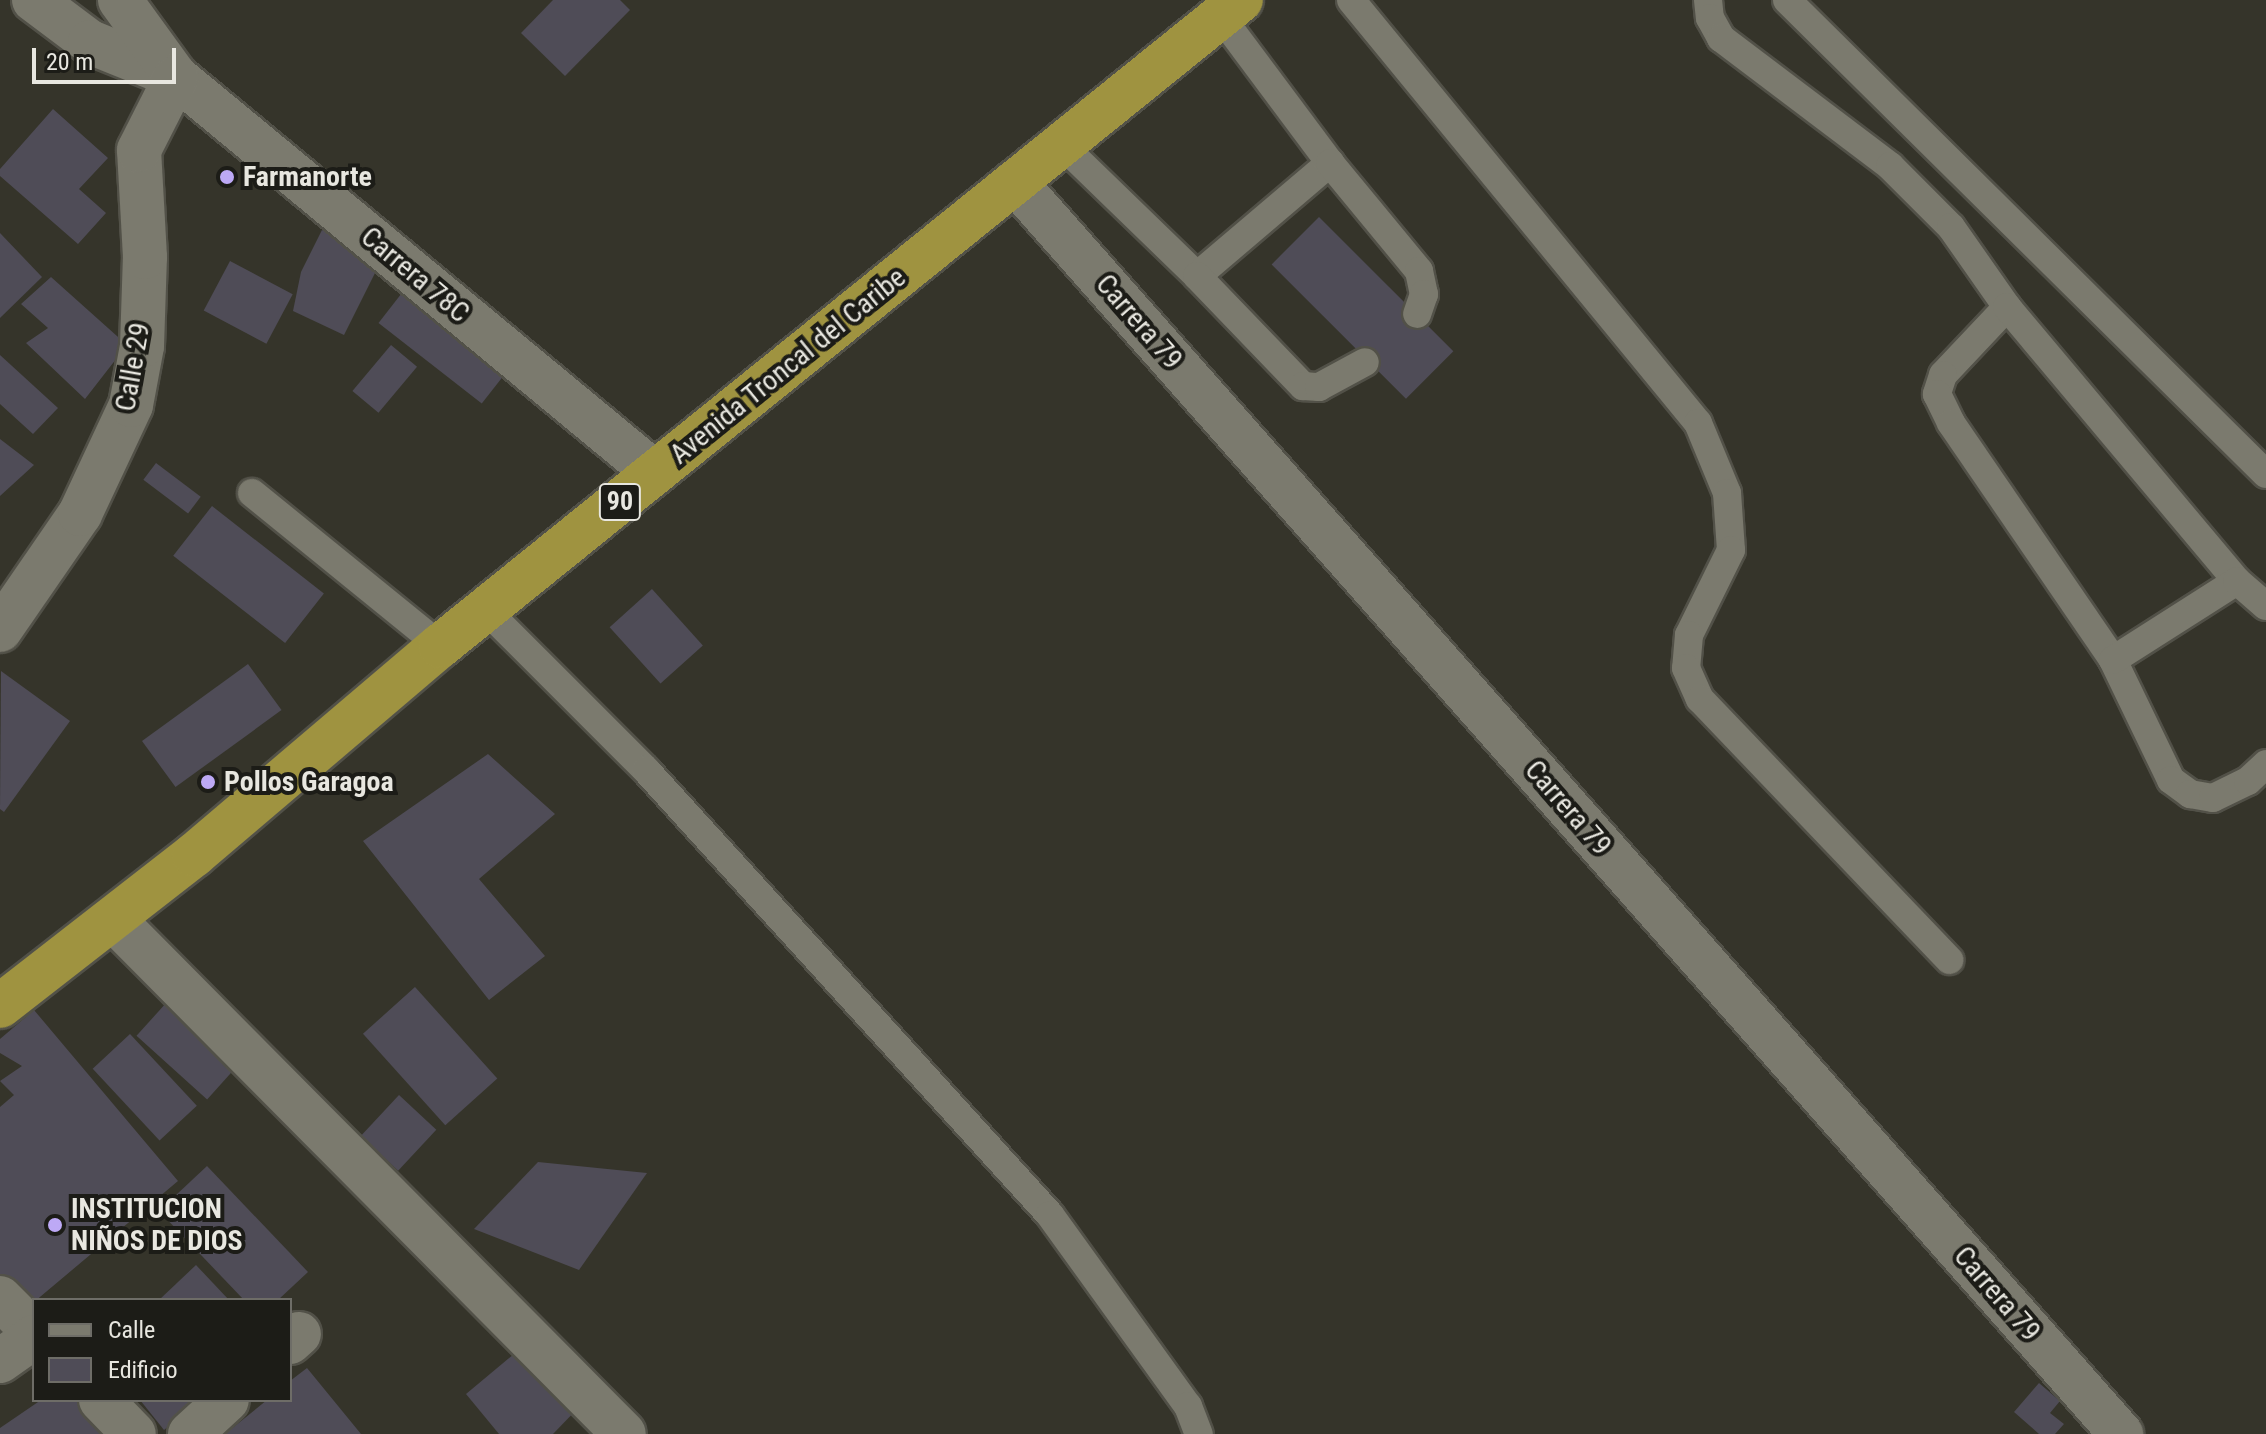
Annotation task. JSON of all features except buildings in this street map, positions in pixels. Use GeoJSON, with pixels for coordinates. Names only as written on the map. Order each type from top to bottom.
{"type":"FeatureCollection","features":[{"type":"Feature","properties":{"kind":"highway","name":"Avenida Troncal del Caribe"},"geometry":{"type":"LineString","coordinates":[[0,1006],[113,919],[440,646],[1231,8]]}},
{"type":"Feature","properties":{"kind":"street","name":"Carrera 78C"},"geometry":{"type":"LineString","coordinates":[[34,0],[90,42],[176,77]]}},
{"type":"Feature","properties":{"kind":"street","name":"Carrera 78C"},"geometry":{"type":"LineString","coordinates":[[126,5],[176,77],[655,473]]}},
{"type":"Feature","properties":{"kind":"street","name":"Calle 29"},"geometry":{"type":"LineString","coordinates":[[0,630],[80,514],[131,405],[142,346],[145,257],[139,150],[176,77]]}},
{"type":"Feature","properties":{"kind":"street","name":"Carrera 79"},"geometry":{"type":"LineString","coordinates":[[1015,182],[2121,1434]]}},
{"type":"Feature","properties":{"kind":"street"},"geometry":{"type":"LineString","coordinates":[[113,919],[624,1434]]}},
{"type":"Feature","properties":{"kind":"street"},"geometry":{"type":"LineString","coordinates":[[0,1298],[32,1333]]}},
{"type":"Feature","properties":{"kind":"street"},"geometry":{"type":"LineString","coordinates":[[0,1361],[32,1337]]}},
{"type":"Feature","properties":{"kind":"street"},"geometry":{"type":"LineString","coordinates":[[103,1402],[134,1434]]}},
{"type":"Feature","properties":{"kind":"street"},"geometry":{"type":"LineString","coordinates":[[190,1434],[225,1402]]}},
{"type":"Feature","properties":{"kind":"lane"},"geometry":{"type":"LineString","coordinates":[[1351,0],[1698,423],[1727,493],[1731,550],[1689,635],[1686,668],[1700,699],[1949,960]]}},
{"type":"Feature","properties":{"kind":"lane"},"geometry":{"type":"LineString","coordinates":[[1708,0],[1710,18],[1721,38],[1890,166],[1951,227],[2007,307],[2237,581],[2266,606]]}},
{"type":"Feature","properties":{"kind":"lane"},"geometry":{"type":"LineString","coordinates":[[1787,0],[2266,474]]}},
{"type":"Feature","properties":{"kind":"lane"},"geometry":{"type":"LineString","coordinates":[[1231,8],[1330,163],[1419,271],[1424,294],[1417,314]]}},
{"type":"Feature","properties":{"kind":"lane"},"geometry":{"type":"LineString","coordinates":[[1061,144],[1197,276],[1303,386],[1319,387],[1365,362]]}},
{"type":"Feature","properties":{"kind":"lane"},"geometry":{"type":"LineString","coordinates":[[1197,276],[1330,163]]}},
{"type":"Feature","properties":{"kind":"lane"},"geometry":{"type":"LineString","coordinates":[[2007,307],[1943,375],[1937,394],[1960,437],[2113,660],[2171,780],[2190,794],[2213,798],[2248,781],[2266,764]]}},
{"type":"Feature","properties":{"kind":"lane"},"geometry":{"type":"LineString","coordinates":[[252,493],[440,646]]}},
{"type":"Feature","properties":{"kind":"lane"},"geometry":{"type":"LineString","coordinates":[[2113,660],[2237,581]]}},
{"type":"Feature","properties":{"kind":"lane"},"geometry":{"type":"LineString","coordinates":[[486,610],[646,770],[1050,1215],[1188,1406],[1199,1434]]}},
{"type":"Feature","properties":{"kind":"place","name":"Farmanorte"},"geometry":{"type":"Point","coordinates":[227,177]}},
{"type":"Feature","properties":{"kind":"place","name":"Pollos Garagoa"},"geometry":{"type":"Point","coordinates":[208,782]}},
{"type":"Feature","properties":{"kind":"place","name":"INSTITUCION NIÑOS DE DIOS"},"geometry":{"type":"Point","coordinates":[55,1225]}}]}
